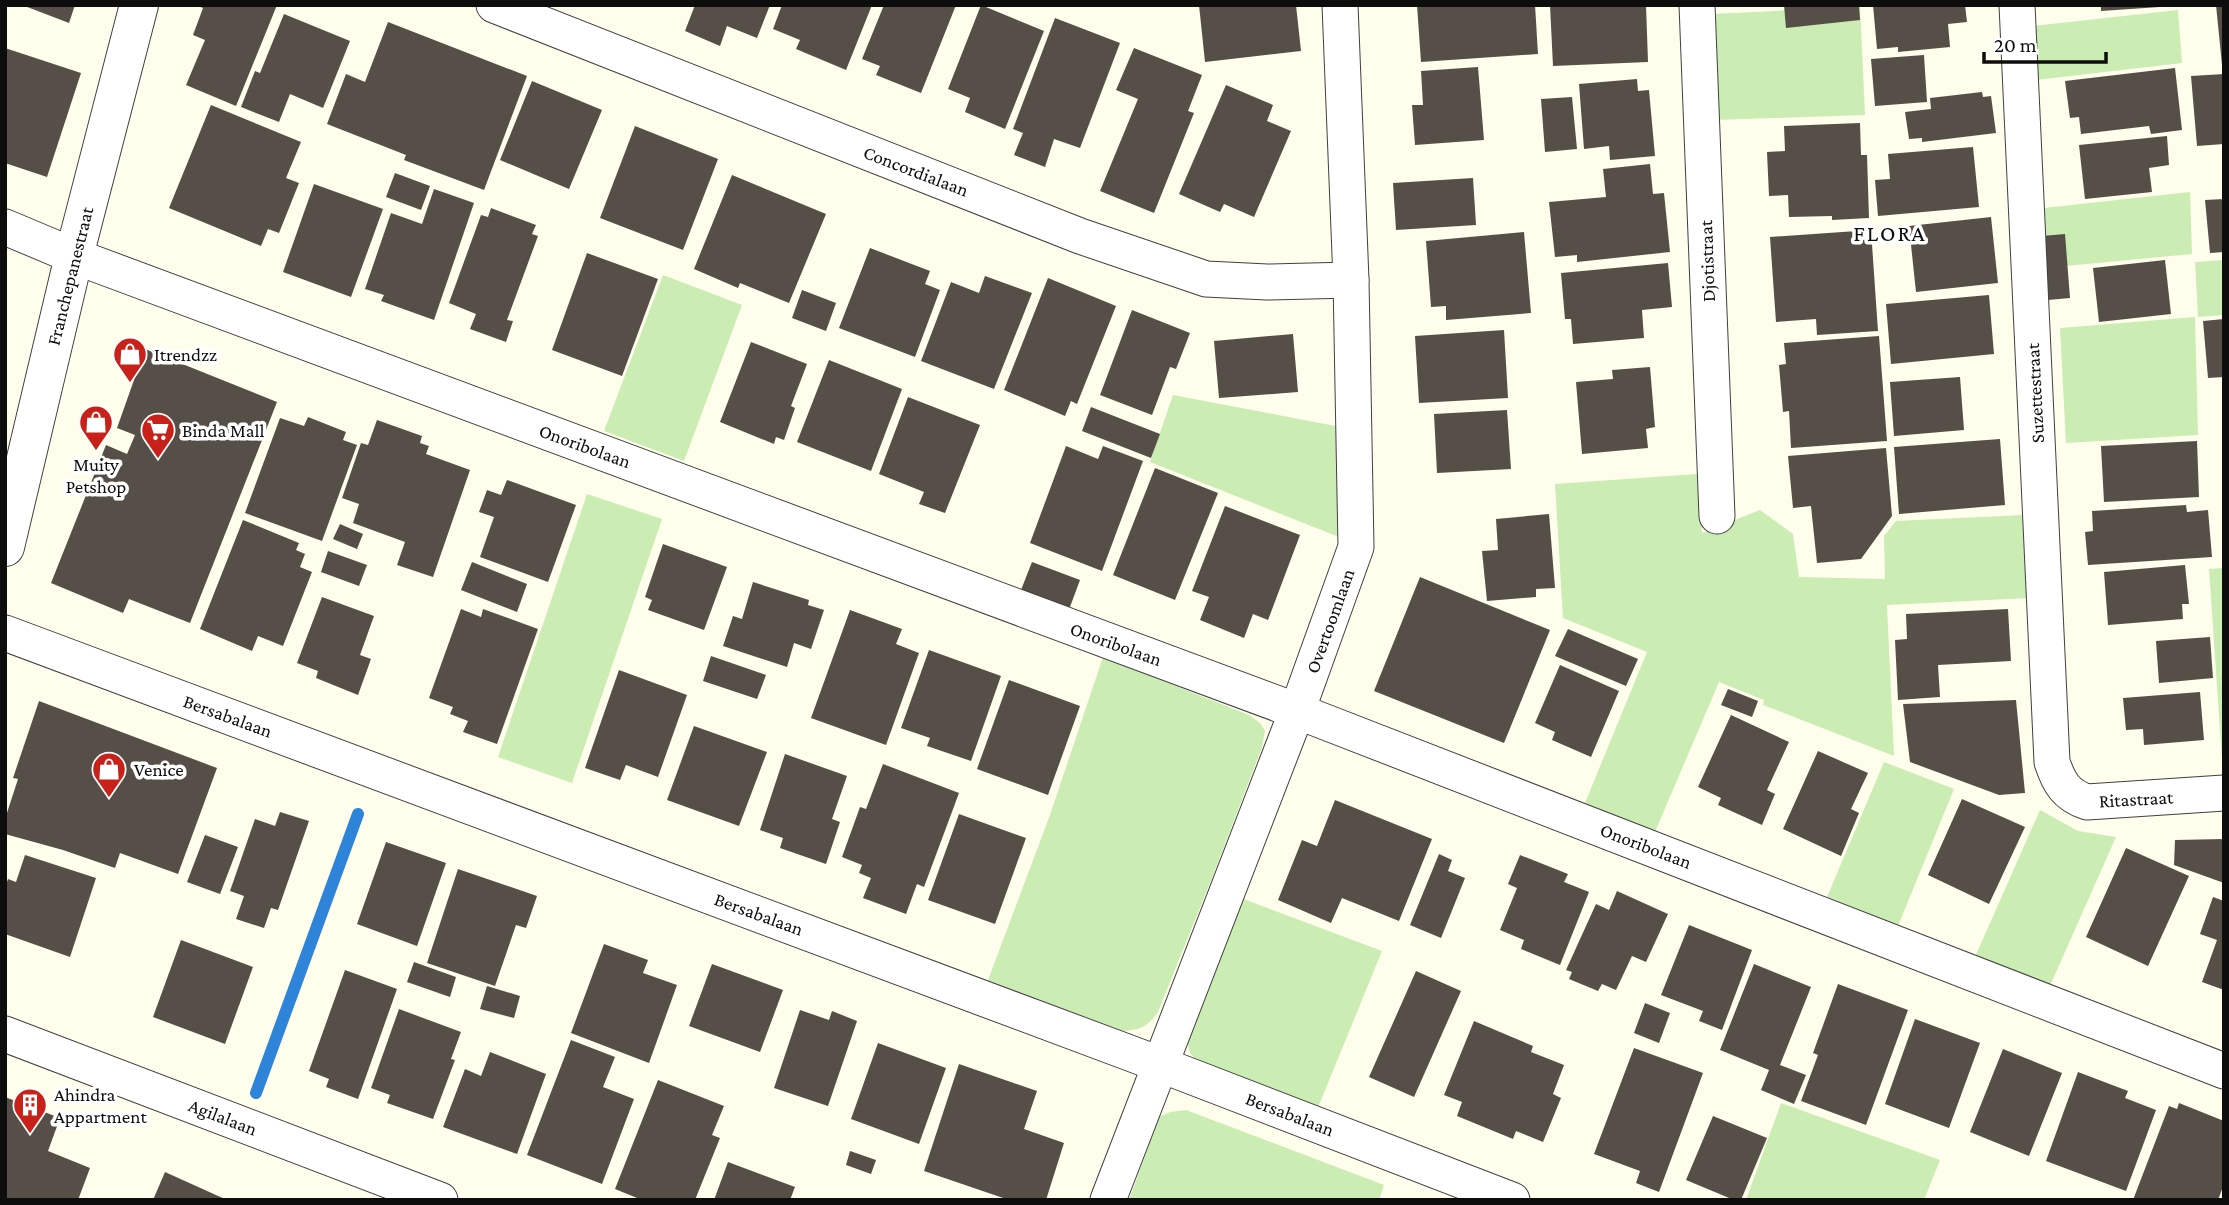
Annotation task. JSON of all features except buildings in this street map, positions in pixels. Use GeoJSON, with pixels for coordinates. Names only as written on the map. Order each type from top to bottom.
{"type":"FeatureCollection","features":[{"type":"Feature","properties":{"kind":"street","name":"Franchepanestraat"},"geometry":{"type":"LineString","coordinates":[[5,547],[74,256],[139,5]]}},
{"type":"Feature","properties":{"kind":"street","name":"Concordialaan"},"geometry":{"type":"LineString","coordinates":[[494,5],[1068,231],[1206,279],[1267,282],[1351,280]]}},
{"type":"Feature","properties":{"kind":"street","name":"Overtoomlaan"},"geometry":{"type":"LineString","coordinates":[[1108,1200],[1297,711],[1356,547],[1351,280],[1340,5]]}},
{"type":"Feature","properties":{"kind":"street","name":"Djotistraat"},"geometry":{"type":"LineString","coordinates":[[1698,5],[1717,516]]}},
{"type":"Feature","properties":{"kind":"street","name":"Suzettestraat"},"geometry":{"type":"LineString","coordinates":[[2017,5],[2052,762],[2058,779]]}},
{"type":"Feature","properties":{"kind":"street","name":"Onoribolaan"},"geometry":{"type":"LineString","coordinates":[[5,227],[74,256],[1297,711],[2224,1071]]}},
{"type":"Feature","properties":{"kind":"street","name":"Bersabalaan"},"geometry":{"type":"LineString","coordinates":[[5,633],[1159,1064],[1512,1200]]}},
{"type":"Feature","properties":{"kind":"street","name":"Ritastraat"},"geometry":{"type":"LineString","coordinates":[[2058,779],[2066,791],[2087,802],[2224,793]]}},
{"type":"Feature","properties":{"kind":"street","name":"Agilalaan"},"geometry":{"type":"LineString","coordinates":[[5,1034],[440,1200]]}},
{"type":"Feature","properties":{"kind":"green space"},"geometry":{"type":"Polygon","coordinates":[[[1860,7],[1865,115],[1715,120],[1711,14],[1860,7]]]}},
{"type":"Feature","properties":{"kind":"green space"},"geometry":{"type":"Polygon","coordinates":[[[2178,10],[2182,63],[2036,80],[2033,26],[2178,10]]]}},
{"type":"Feature","properties":{"kind":"green space"},"geometry":{"type":"Polygon","coordinates":[[[2190,192],[2192,254],[2045,268],[2044,208],[2190,192]]]}},
{"type":"Feature","properties":{"kind":"green space"},"geometry":{"type":"Polygon","coordinates":[[[2224,260],[2224,315],[2198,317],[2195,262],[2224,260]]]}},
{"type":"Feature","properties":{"kind":"green space"},"geometry":{"type":"Polygon","coordinates":[[[663,275],[742,305],[684,461],[604,431],[663,275]]]}},
{"type":"Feature","properties":{"kind":"green space"},"geometry":{"type":"Polygon","coordinates":[[[2195,317],[2198,435],[2066,443],[2060,328],[2195,317]]]}},
{"type":"Feature","properties":{"kind":"green space"},"geometry":{"type":"Polygon","coordinates":[[[1173,395],[1341,427],[1344,539],[1150,462],[1173,395]]]}},
{"type":"Feature","properties":{"kind":"green space"},"geometry":{"type":"Polygon","coordinates":[[[1697,474],[1702,533],[1760,510],[1793,534],[1799,577],[1885,579],[1884,536],[1896,521],[2023,515],[2028,598],[1887,605],[1894,756],[1763,705],[1764,700],[1719,682],[1655,832],[1585,803],[1647,652],[1563,618],[1555,484],[1697,474]]]}},
{"type":"Feature","properties":{"kind":"green space"},"geometry":{"type":"Polygon","coordinates":[[[587,494],[662,519],[572,783],[498,757],[587,494]]]}},
{"type":"Feature","properties":{"kind":"green space"},"geometry":{"type":"Polygon","coordinates":[[[2224,568],[2224,774],[2223,774],[2209,569],[2224,568]]]}},
{"type":"Feature","properties":{"kind":"green space"},"geometry":{"type":"Polygon","coordinates":[[[1103,657],[1249,715],[1260,723],[1265,731],[1262,747],[1158,1012],[1144,1026],[1123,1031],[988,980],[1050,815],[1103,657]]]}},
{"type":"Feature","properties":{"kind":"green space"},"geometry":{"type":"Polygon","coordinates":[[[1884,762],[1954,789],[1898,926],[1827,897],[1884,762]]]}},
{"type":"Feature","properties":{"kind":"green space"},"geometry":{"type":"Polygon","coordinates":[[[2040,810],[2078,831],[2116,837],[2049,988],[1975,957],[2040,810]]]}},
{"type":"Feature","properties":{"kind":"green space"},"geometry":{"type":"Polygon","coordinates":[[[1241,898],[1382,951],[1317,1110],[1197,1061],[1190,1053],[1187,1041],[1241,898]]]}},
{"type":"Feature","properties":{"kind":"green space"},"geometry":{"type":"Polygon","coordinates":[[[1781,1103],[1940,1160],[1924,1200],[1746,1200],[1781,1103]]]}},
{"type":"Feature","properties":{"kind":"green space"},"geometry":{"type":"Polygon","coordinates":[[[1186,1110],[1384,1185],[1379,1200],[1129,1200],[1159,1117],[1186,1110]]]}},
{"type":"Feature","properties":{"kind":"waterway"},"geometry":{"type":"LineString","coordinates":[[256,1093],[358,814]]}},
{"type":"Feature","properties":{"kind":"place","name":"Itrendzz"},"geometry":{"type":"Point","coordinates":[130,384]}},
{"type":"Feature","properties":{"kind":"place","name":"Muity Petshop"},"geometry":{"type":"Point","coordinates":[96,452]}},
{"type":"Feature","properties":{"kind":"place","name":"Binda Mall"},"geometry":{"type":"Point","coordinates":[158,460]}},
{"type":"Feature","properties":{"kind":"place","name":"Venice"},"geometry":{"type":"Point","coordinates":[109,799]}},
{"type":"Feature","properties":{"kind":"place","name":"Ahindra Appartment"},"geometry":{"type":"Point","coordinates":[30,1135]}},
{"type":"Feature","properties":{"kind":"district","name":"FLORA"},"geometry":{"type":"Point","coordinates":[1890,233]}}]}
